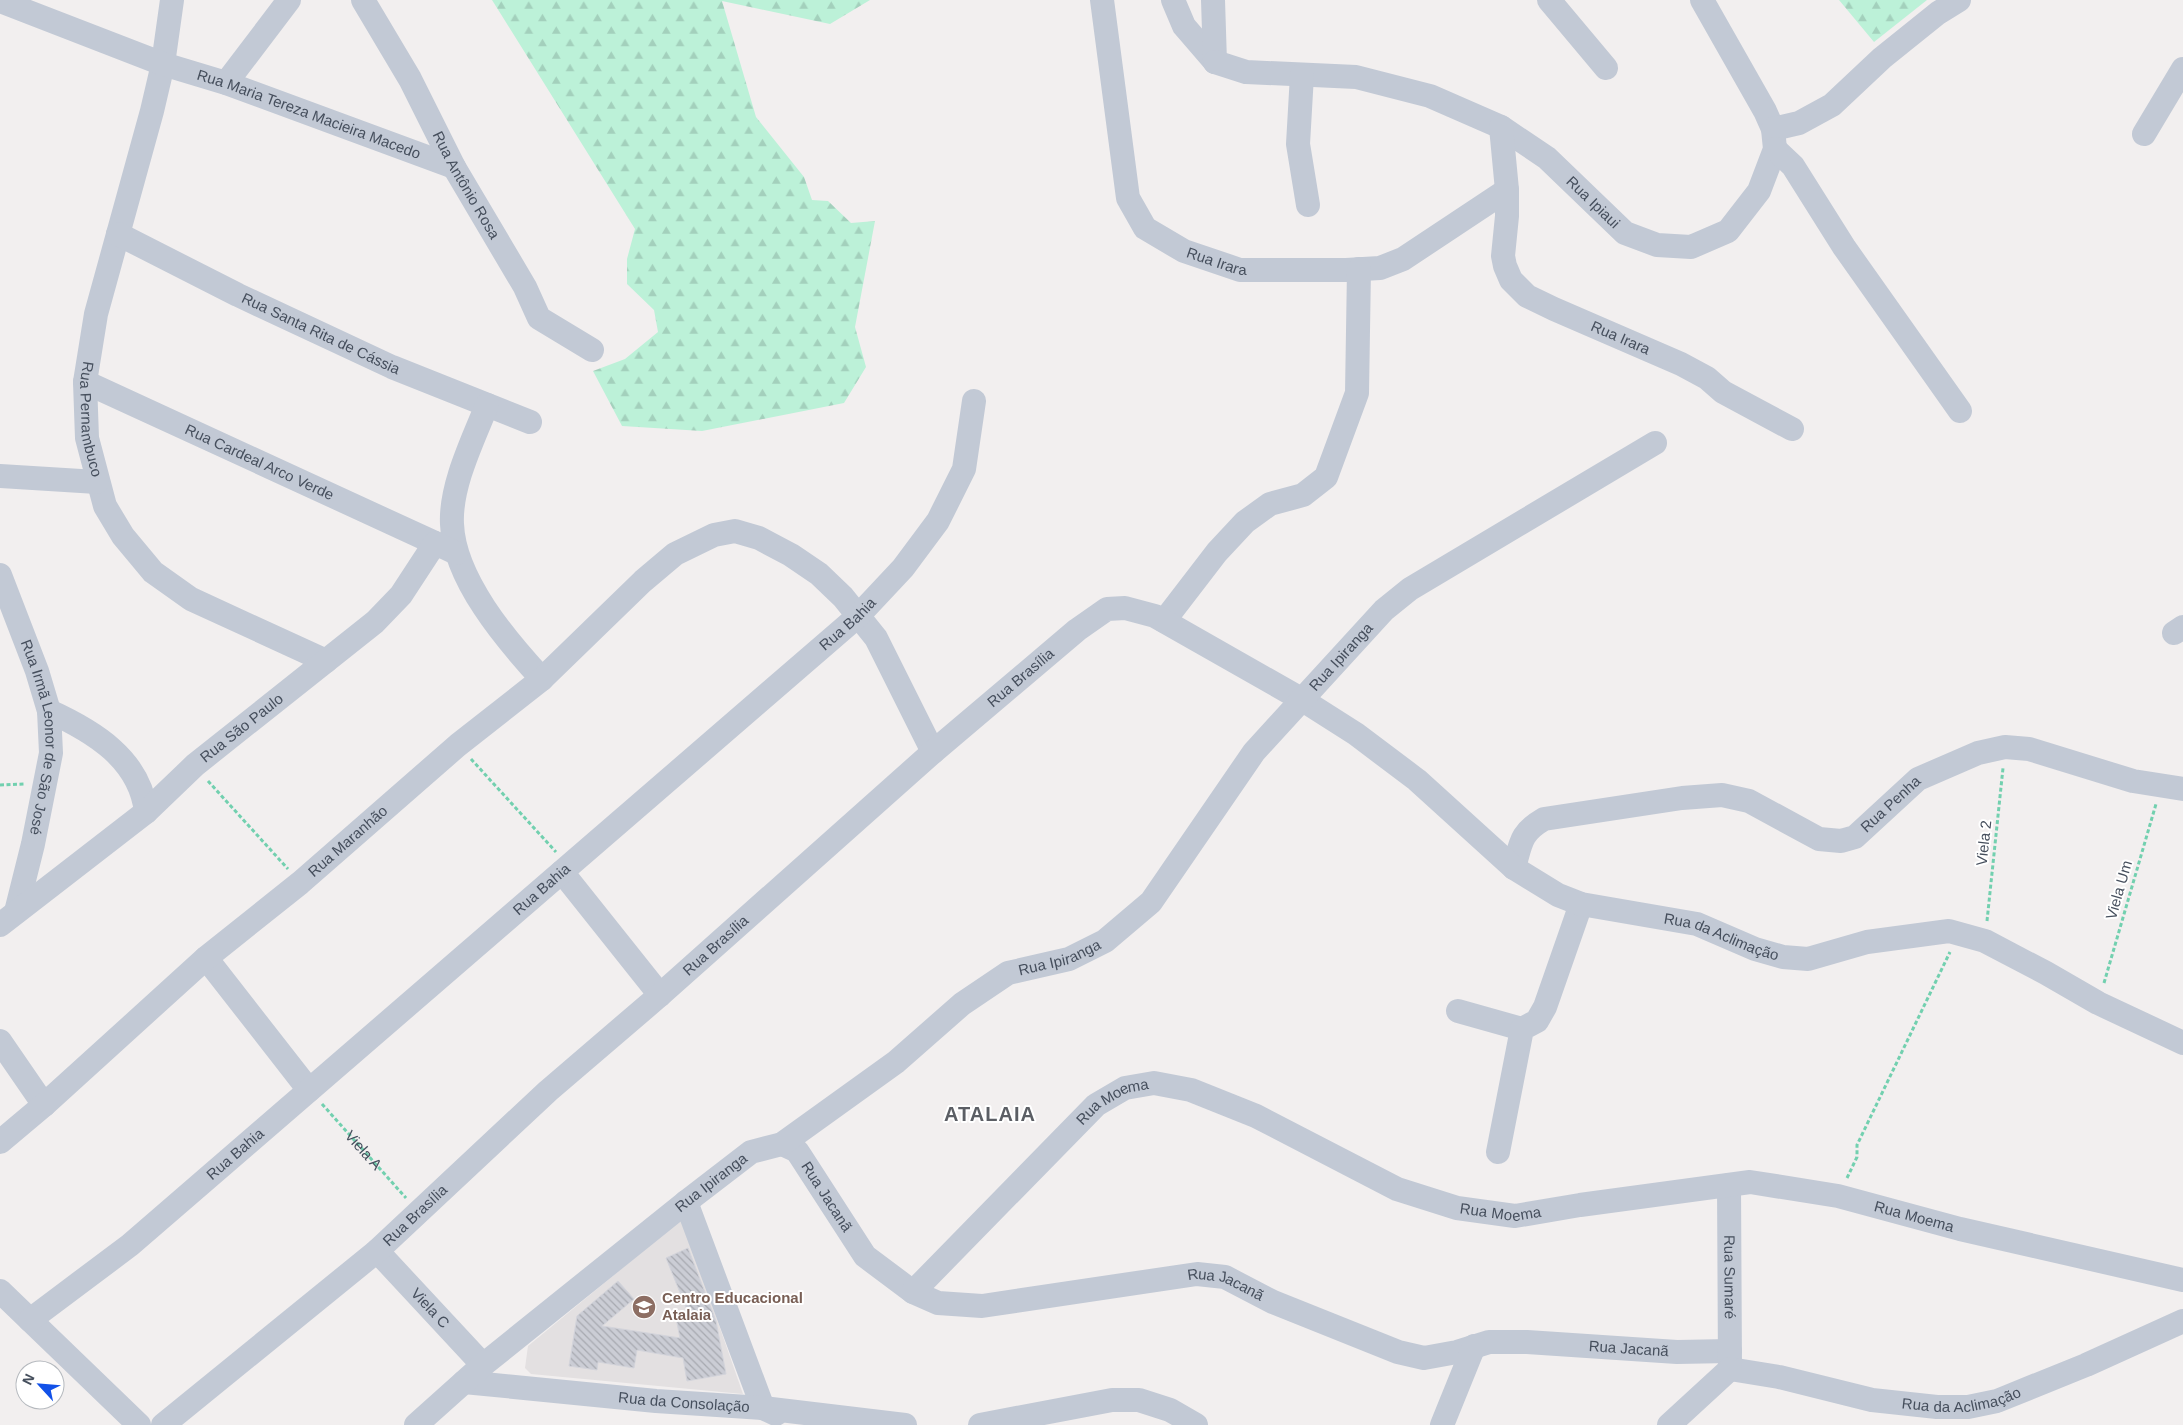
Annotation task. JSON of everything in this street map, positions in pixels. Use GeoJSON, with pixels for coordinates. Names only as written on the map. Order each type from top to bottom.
{"type":"FeatureCollection","features":[{"type":"Feature","properties":{"kind":"street","name":"Rua Pernambuco"},"geometry":{"type":"LineString","coordinates":[[172,0],[163,64],[152,111],[96,314],[85,382],[87,438],[97,482],[105,506],[123,536],[153,572],[191,599],[326,662]]}},
{"type":"Feature","properties":{"kind":"street"},"geometry":{"type":"LineString","coordinates":[[226,83],[289,0]]}},
{"type":"Feature","properties":{"kind":"street","name":"Rua Antônio Rosa"},"geometry":{"type":"LineString","coordinates":[[363,0],[410,78],[454,167],[525,287],[539,318],[592,350]]}},
{"type":"Feature","properties":{"kind":"street","name":"Rua Irara"},"geometry":{"type":"LineString","coordinates":[[1102,0],[1128,198],[1145,228],[1184,251],[1240,270],[1380,268],[1403,259],[1507,190]]}},
{"type":"Feature","properties":{"kind":"street"},"geometry":{"type":"LineString","coordinates":[[1173,0],[1184,26],[1215,62]]}},
{"type":"Feature","properties":{"kind":"street"},"geometry":{"type":"LineString","coordinates":[[1213,0],[1215,62]]}},
{"type":"Feature","properties":{"kind":"street"},"geometry":{"type":"LineString","coordinates":[[1549,0],[1606,68]]}},
{"type":"Feature","properties":{"kind":"street"},"geometry":{"type":"LineString","coordinates":[[1702,0],[1765,111],[1774,139],[1794,166],[1844,247],[1960,411]]}},
{"type":"Feature","properties":{"kind":"street"},"geometry":{"type":"LineString","coordinates":[[1774,139],[1832,105],[1882,58],[1938,13],[1959,0]]}},
{"type":"Feature","properties":{"kind":"street","name":"Rua Maria Tereza Macieira Macedo"},"geometry":{"type":"LineString","coordinates":[[0,1],[163,64],[226,83],[454,167]]}},
{"type":"Feature","properties":{"kind":"street","name":"Rua Ipiaui"},"geometry":{"type":"LineString","coordinates":[[1215,62],[1246,72],[1356,77],[1430,96],[1501,128],[1547,158],[1625,233],[1657,245],[1691,247],[1728,231],[1760,190],[1774,139]]}},
{"type":"Feature","properties":{"kind":"street"},"geometry":{"type":"LineString","coordinates":[[2144,134],[2183,69]]}},
{"type":"Feature","properties":{"kind":"street"},"geometry":{"type":"LineString","coordinates":[[1302,74],[1298,144],[1308,205]]}},
{"type":"Feature","properties":{"kind":"street","name":"Rua Irara"},"geometry":{"type":"LineString","coordinates":[[1501,128],[1507,190],[1507,216],[1503,256],[1511,280],[1527,296],[1554,310],[1681,364],[1707,378],[1723,392],[1792,429]]}},
{"type":"Feature","properties":{"kind":"street","name":"Rua Santa Rita de Cássia"},"geometry":{"type":"LineString","coordinates":[[118,234],[238,295],[392,366],[530,422]]}},
{"type":"Feature","properties":{"kind":"street"},"geometry":{"type":"LineString","coordinates":[[1164,621],[1209,562],[1245,522],[1270,504],[1302,494],[1326,477],[1357,393],[1358,269]]}},
{"type":"Feature","properties":{"kind":"street","name":"Rua Cardeal Arco Verde"},"geometry":{"type":"LineString","coordinates":[[85,382],[445,548]]}},
{"type":"Feature","properties":{"kind":"street","name":"Rua Bahia"},"geometry":{"type":"LineString","coordinates":[[30,1320],[130,1245],[858,616],[903,568],[938,521],[964,469],[974,401]]}},
{"type":"Feature","properties":{"kind":"street"},"geometry":{"type":"LineString","coordinates":[[487,405],[463,467],[454,500],[452,523],[445,548],[496,623],[519,654],[542,679]]}},
{"type":"Feature","properties":{"kind":"street","name":"Rua Ipiranga"},"geometry":{"type":"LineString","coordinates":[[416,1425],[483,1365],[751,1152],[782,1144],[896,1062],[962,1004],[1008,973],[1069,959],[1105,941],[1150,902],[1254,752],[1384,610],[1410,589],[1655,443]]}},
{"type":"Feature","properties":{"kind":"street"},"geometry":{"type":"LineString","coordinates":[[0,476],[97,482]]}},
{"type":"Feature","properties":{"kind":"street","name":"Rua Maranhão"},"geometry":{"type":"LineString","coordinates":[[0,1142],[44,1105],[206,958],[300,882],[458,745],[542,679],[643,580],[675,554],[714,535],[735,531],[759,538],[791,555],[819,574],[843,596],[858,616]]}},
{"type":"Feature","properties":{"kind":"street","name":"Rua São Paulo"},"geometry":{"type":"LineString","coordinates":[[8,919],[146,812],[195,765],[376,622],[445,548]]}},
{"type":"Feature","properties":{"kind":"street","name":"Rua Irmã Leonor de São José"},"geometry":{"type":"LineString","coordinates":[[0,575],[37,671],[49,712],[51,754],[33,844],[8,919]]}},
{"type":"Feature","properties":{"kind":"street","name":"Rua Brasília"},"geometry":{"type":"LineString","coordinates":[[162,1425],[377,1251],[548,1091],[660,995],[933,752],[1077,630],[1106,609],[1125,608],[1155,616],[1301,699]]}},
{"type":"Feature","properties":{"kind":"street"},"geometry":{"type":"LineString","coordinates":[[858,616],[876,638],[933,752]]}},
{"type":"Feature","properties":{"kind":"street","name":"Rua da Aclimação"},"geometry":{"type":"LineString","coordinates":[[1301,699],[1356,734],[1416,780],[1514,868],[1558,896],[1581,904],[1697,924],[1755,950],[1784,958],[1808,959],[1867,942],[1913,935],[1949,932],[1959,934],[1985,942],[2098,1003],[2183,1043]]}},
{"type":"Feature","properties":{"kind":"street"},"geometry":{"type":"LineString","coordinates":[[49,712],[81,728],[114,750],[135,778],[144,794],[146,812]]}},
{"type":"Feature","properties":{"kind":"street","name":"Rua Penha"},"geometry":{"type":"LineString","coordinates":[[1514,868],[1521,841],[1530,828],[1544,820],[1682,798],[1722,795],[1749,801],[1819,839],[1841,842],[1855,837],[1918,779],[1978,753],[2005,748],[2029,749],[2133,781],[2172,787]]}},
{"type":"Feature","properties":{"kind":"street"},"geometry":{"type":"LineString","coordinates":[[565,869],[660,995]]}},
{"type":"Feature","properties":{"kind":"street"},"geometry":{"type":"LineString","coordinates":[[1458,1011],[1522,1029],[1537,1021],[1545,1007],[1581,904]]}},
{"type":"Feature","properties":{"kind":"street"},"geometry":{"type":"LineString","coordinates":[[206,958],[309,1090]]}},
{"type":"Feature","properties":{"kind":"street"},"geometry":{"type":"LineString","coordinates":[[1498,1152],[1522,1029]]}},
{"type":"Feature","properties":{"kind":"street"},"geometry":{"type":"LineString","coordinates":[[0,1041],[44,1105]]}},
{"type":"Feature","properties":{"kind":"street","name":"Rua Moema"},"geometry":{"type":"LineString","coordinates":[[913,1292],[1096,1105],[1125,1088],[1154,1083],[1191,1090],[1256,1116],[1397,1189],[1457,1208],[1515,1216],[1580,1205],[1750,1182],[1838,1196],[1960,1229],[2183,1280]]}},
{"type":"Feature","properties":{"kind":"street","name":"Rua Jacanã"},"geometry":{"type":"LineString","coordinates":[[782,1144],[797,1151],[802,1157],[865,1256],[913,1292],[938,1303],[982,1306],[1197,1274],[1225,1277],[1274,1302],[1398,1352],[1424,1358],[1457,1352],[1490,1342],[1527,1342],[1677,1352],[1730,1360]]}},
{"type":"Feature","properties":{"kind":"street","name":"Rua Sumaré"},"geometry":{"type":"LineString","coordinates":[[1729,1185],[1730,1360]]}},
{"type":"Feature","properties":{"kind":"street"},"geometry":{"type":"LineString","coordinates":[[686,1202],[763,1408],[800,1425]]}},
{"type":"Feature","properties":{"kind":"street","name":"Viela C"},"geometry":{"type":"LineString","coordinates":[[377,1251],[483,1365]]}},
{"type":"Feature","properties":{"kind":"street"},"geometry":{"type":"LineString","coordinates":[[0,1291],[139,1425]]}},
{"type":"Feature","properties":{"kind":"street","name":"Rua da Aclimação"},"geometry":{"type":"LineString","coordinates":[[1730,1360],[1779,1377],[1872,1400],[1937,1407],[1968,1408],[1997,1401],[2183,1321]]}},
{"type":"Feature","properties":{"kind":"street"},"geometry":{"type":"LineString","coordinates":[[1442,1425],[1474,1346]]}},
{"type":"Feature","properties":{"kind":"street"},"geometry":{"type":"LineString","coordinates":[[1669,1425],[1730,1360]]}},
{"type":"Feature","properties":{"kind":"street","name":"Rua da Consolação"},"geometry":{"type":"LineString","coordinates":[[464,1382],[656,1401],[763,1408],[904,1425]]}},
{"type":"Feature","properties":{"kind":"street"},"geometry":{"type":"LineString","coordinates":[[980,1425],[1112,1400],[1139,1400],[1170,1410],[1196,1425]]}},
{"type":"Feature","properties":{"kind":"path"},"geometry":{"type":"LineString","coordinates":[[458,745],[565,869]]}},
{"type":"Feature","properties":{"kind":"path","name":"Viela 2"},"geometry":{"type":"LineString","coordinates":[[1985,942],[2005,748]]}},
{"type":"Feature","properties":{"kind":"path"},"geometry":{"type":"LineString","coordinates":[[195,765],[300,882]]}},
{"type":"Feature","properties":{"kind":"path","name":"Viela Um"},"geometry":{"type":"LineString","coordinates":[[2098,1003],[2172,787]]}},
{"type":"Feature","properties":{"kind":"path"},"geometry":{"type":"LineString","coordinates":[[1838,1196],[1857,1157],[1857,1145],[1959,934]]}},
{"type":"Feature","properties":{"kind":"path","name":"Viela A"},"geometry":{"type":"LineString","coordinates":[[309,1090],[418,1212]]}},
{"type":"Feature","properties":{"kind":"shaded area","name":"Centro Educacional Atalaia"},"geometry":{"type":"Polygon","coordinates":[[[682,1219],[743,1394],[531,1374],[525,1368],[528,1346],[682,1219]]]}},
{"type":"Feature","properties":{"kind":"green space"},"geometry":{"type":"Polygon","coordinates":[[[492,0],[870,0],[830,24],[722,1],[756,117],[804,177],[812,200],[828,201],[851,223],[875,221],[855,327],[866,367],[844,403],[702,431],[622,426],[593,371],[625,359],[658,332],[654,310],[627,284],[627,259],[635,229],[492,0]]]}},
{"type":"Feature","properties":{"kind":"green space"},"geometry":{"type":"Polygon","coordinates":[[[1839,0],[1927,0],[1874,42],[1839,0]]]}},
{"type":"Feature","properties":{"kind":"building"},"geometry":{"type":"Polygon","coordinates":[[[688,1248],[716,1321],[726,1374],[687,1381],[683,1358],[637,1350],[634,1368],[598,1362],[597,1370],[569,1366],[577,1316],[618,1281],[634,1299],[602,1326],[680,1338],[676,1318],[689,1315],[666,1258],[688,1248]]]}},
{"type":"Feature","properties":{"kind":"place","name":"Centro Educacional Atalaia"},"geometry":{"type":"Point","coordinates":[644,1307]}},
{"type":"Feature","properties":{"kind":"district","name":"ATALAIA"},"geometry":{"type":"Point","coordinates":[990,1114]}}]}
